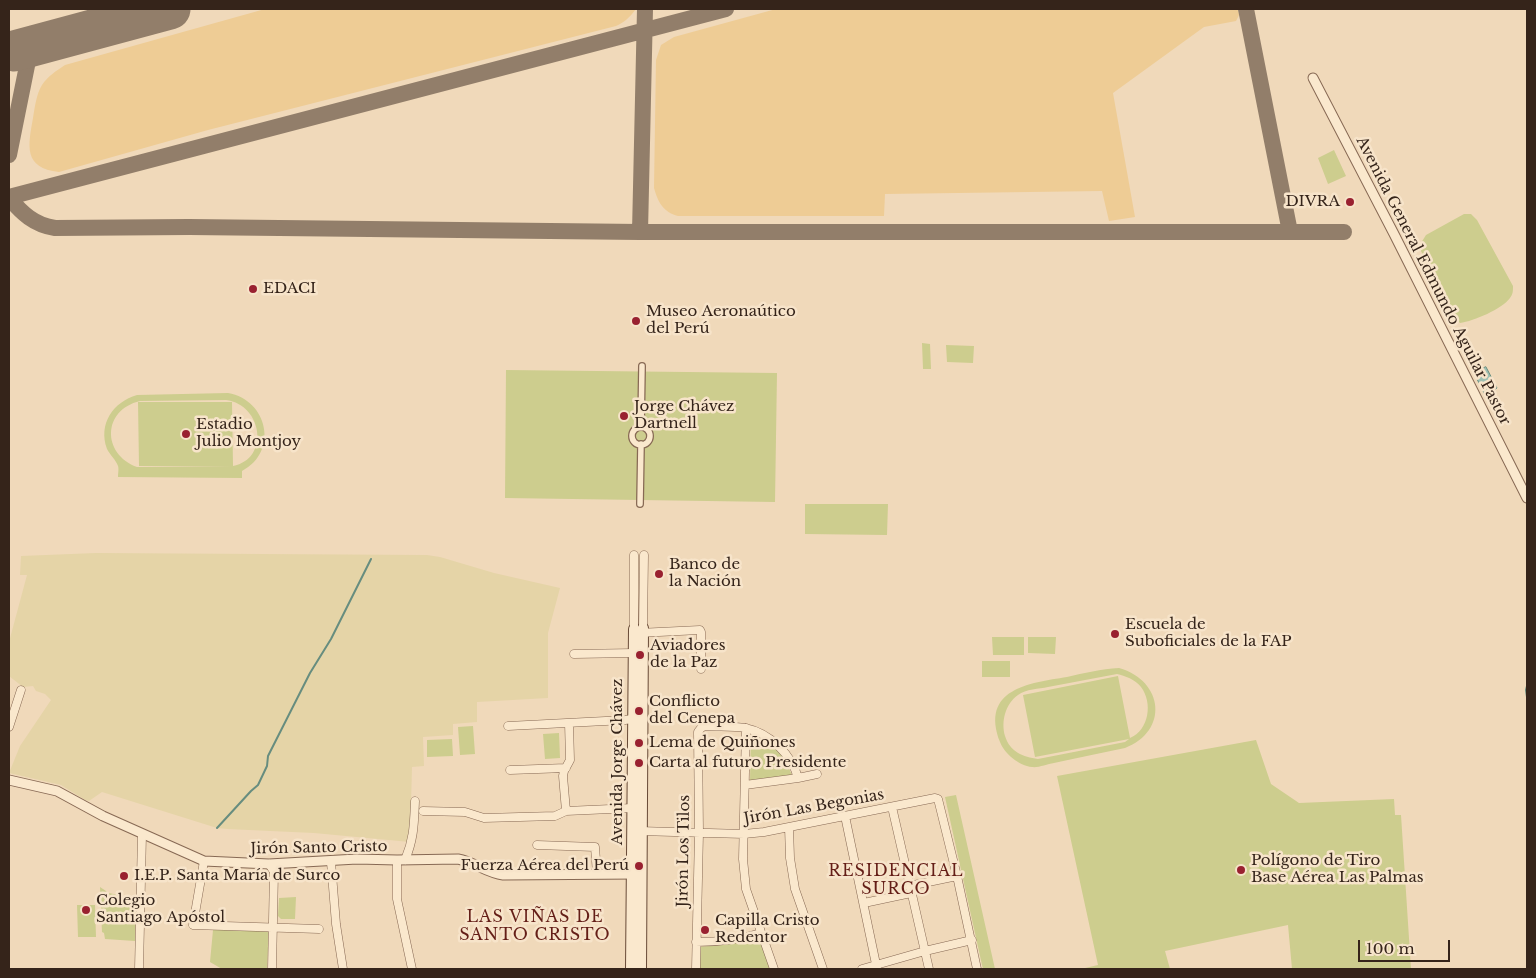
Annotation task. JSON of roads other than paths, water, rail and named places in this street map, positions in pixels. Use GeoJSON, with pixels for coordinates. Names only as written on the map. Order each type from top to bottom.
{"type":"FeatureCollection","features":[{"type":"Feature","properties":{"kind":"main road","name":"Avenida Jorge Chávez"},"geometry":{"type":"LineString","coordinates":[[631,969],[632,874],[638,831],[637,658],[639,631]]}},
{"type":"Feature","properties":{"kind":"main road","name":"Avenida Jorge Chávez"},"geometry":{"type":"LineString","coordinates":[[638,718],[633,808],[643,874],[641,969]]}},
{"type":"Feature","properties":{"kind":"street","name":"Avenida General Edmundo Aguilar Pastor"},"geometry":{"type":"LineString","coordinates":[[1313,78],[1527,498]]}},
{"type":"Feature","properties":{"kind":"street"},"geometry":{"type":"LineString","coordinates":[[641,427],[642,366]]}},
{"type":"Feature","properties":{"kind":"street"},"geometry":{"type":"LineString","coordinates":[[641,427],[646,428],[650,436],[646,443],[641,444],[635,442],[632,437],[633,431],[641,427]]}},
{"type":"Feature","properties":{"kind":"street"},"geometry":{"type":"LineString","coordinates":[[640,504],[641,444]]}},
{"type":"Feature","properties":{"kind":"street","name":"Avenida Jorge Chávez"},"geometry":{"type":"LineString","coordinates":[[634,555],[639,631]]}},
{"type":"Feature","properties":{"kind":"street","name":"Avenida Jorge Chávez"},"geometry":{"type":"LineString","coordinates":[[639,631],[644,555]]}},
{"type":"Feature","properties":{"kind":"street"},"geometry":{"type":"LineString","coordinates":[[639,631],[700,630],[701,669]]}},
{"type":"Feature","properties":{"kind":"street"},"geometry":{"type":"LineString","coordinates":[[574,654],[637,658]]}},
{"type":"Feature","properties":{"kind":"street"},"geometry":{"type":"LineString","coordinates":[[9,726],[21,690]]}},
{"type":"Feature","properties":{"kind":"street"},"geometry":{"type":"LineString","coordinates":[[508,726],[638,718]]}},
{"type":"Feature","properties":{"kind":"street"},"geometry":{"type":"LineString","coordinates":[[566,811],[563,776],[570,760],[568,723]]}},
{"type":"Feature","properties":{"kind":"street","name":"Jirón Los Tilos"},"geometry":{"type":"LineString","coordinates":[[696,969],[699,833],[698,732],[705,726],[746,728]]}},
{"type":"Feature","properties":{"kind":"street"},"geometry":{"type":"LineString","coordinates":[[774,969],[746,889],[743,860],[746,728],[762,734],[775,743],[795,768],[798,778]]}},
{"type":"Feature","properties":{"kind":"street"},"geometry":{"type":"LineString","coordinates":[[510,770],[566,768]]}},
{"type":"Feature","properties":{"kind":"street"},"geometry":{"type":"LineString","coordinates":[[745,785],[817,774]]}},
{"type":"Feature","properties":{"kind":"street","name":"Jirón Santo Cristo"},"geometry":{"type":"LineString","coordinates":[[9,780],[57,791],[142,834],[204,861],[269,864],[458,858],[503,876],[643,874]]}},
{"type":"Feature","properties":{"kind":"street","name":"Jirón Las Begonias"},"geometry":{"type":"LineString","coordinates":[[638,831],[744,834],[764,832],[938,799],[957,876]]}},
{"type":"Feature","properties":{"kind":"street"},"geometry":{"type":"LineString","coordinates":[[412,969],[397,899],[401,860],[412,844],[415,801]]}},
{"type":"Feature","properties":{"kind":"street"},"geometry":{"type":"LineString","coordinates":[[892,807],[930,969]]}},
{"type":"Feature","properties":{"kind":"street"},"geometry":{"type":"LineString","coordinates":[[423,811],[465,812],[484,818],[556,816],[566,811],[633,808]]}},
{"type":"Feature","properties":{"kind":"street"},"geometry":{"type":"LineString","coordinates":[[845,816],[877,967]]}},
{"type":"Feature","properties":{"kind":"street"},"geometry":{"type":"LineString","coordinates":[[789,827],[790,858],[795,889],[823,969]]}},
{"type":"Feature","properties":{"kind":"street"},"geometry":{"type":"LineString","coordinates":[[139,969],[142,834]]}},
{"type":"Feature","properties":{"kind":"street"},"geometry":{"type":"LineString","coordinates":[[537,845],[595,847],[597,874]]}},
{"type":"Feature","properties":{"kind":"street"},"geometry":{"type":"LineString","coordinates":[[204,861],[194,925],[319,929]]}},
{"type":"Feature","properties":{"kind":"street"},"geometry":{"type":"LineString","coordinates":[[331,862],[336,924],[343,969]]}},
{"type":"Feature","properties":{"kind":"street"},"geometry":{"type":"LineString","coordinates":[[269,864],[274,872],[272,969]]}},
{"type":"Feature","properties":{"kind":"street"},"geometry":{"type":"LineString","coordinates":[[864,903],[957,876],[977,969]]}},
{"type":"Feature","properties":{"kind":"street"},"geometry":{"type":"LineString","coordinates":[[696,942],[742,939],[761,933]]}},
{"type":"Feature","properties":{"kind":"street"},"geometry":{"type":"LineString","coordinates":[[862,969],[877,967],[925,951],[972,940]]}},
{"type":"Feature","properties":{"kind":"waterway"},"geometry":{"type":"LineString","coordinates":[[217,828],[258,785],[267,766],[268,756],[310,673],[331,639],[371,559]]}},
{"type":"Feature","properties":{"kind":"waterway"},"geometry":{"type":"LineString","coordinates":[[1527,686],[1527,697]]}},
{"type":"Feature","properties":{"kind":"place","name":"DIVRA"},"geometry":{"type":"Point","coordinates":[1350,202]}},
{"type":"Feature","properties":{"kind":"place","name":"EDACI"},"geometry":{"type":"Point","coordinates":[253,289]}},
{"type":"Feature","properties":{"kind":"place","name":"Museo Aeronaútico del Perú"},"geometry":{"type":"Point","coordinates":[636,321]}},
{"type":"Feature","properties":{"kind":"place","name":"Jorge Chávez Dartnell"},"geometry":{"type":"Point","coordinates":[624,416]}},
{"type":"Feature","properties":{"kind":"place","name":"Estadio Julio Montjoy"},"geometry":{"type":"Point","coordinates":[186,434]}},
{"type":"Feature","properties":{"kind":"place","name":"Banco de la Nación"},"geometry":{"type":"Point","coordinates":[659,574]}},
{"type":"Feature","properties":{"kind":"place","name":"Escuela de Suboficiales de la FAP"},"geometry":{"type":"Point","coordinates":[1115,634]}},
{"type":"Feature","properties":{"kind":"place","name":"Aviadores de la Paz"},"geometry":{"type":"Point","coordinates":[640,655]}},
{"type":"Feature","properties":{"kind":"place","name":"Conflicto del Cenepa"},"geometry":{"type":"Point","coordinates":[639,711]}},
{"type":"Feature","properties":{"kind":"place","name":"Lema de Quiñones"},"geometry":{"type":"Point","coordinates":[639,743]}},
{"type":"Feature","properties":{"kind":"place","name":"Carta al futuro Presidente"},"geometry":{"type":"Point","coordinates":[639,763]}},
{"type":"Feature","properties":{"kind":"place","name":"Fuerza Aérea del Perú"},"geometry":{"type":"Point","coordinates":[639,866]}},
{"type":"Feature","properties":{"kind":"place","name":"Polígono de Tiro Base Aérea Las Palmas"},"geometry":{"type":"Point","coordinates":[1241,870]}},
{"type":"Feature","properties":{"kind":"place","name":"I.E.P. Santa María de Surco"},"geometry":{"type":"Point","coordinates":[124,876]}},
{"type":"Feature","properties":{"kind":"place","name":"Colegio Santiago Apóstol"},"geometry":{"type":"Point","coordinates":[86,910]}},
{"type":"Feature","properties":{"kind":"place","name":"Capilla Cristo Redentor"},"geometry":{"type":"Point","coordinates":[705,930]}},
{"type":"Feature","properties":{"kind":"district","name":"RESIDENCIAL SURCO"},"geometry":{"type":"Point","coordinates":[896,880]}},
{"type":"Feature","properties":{"kind":"district","name":"LAS VIÑAS DE SANTO CRISTO"},"geometry":{"type":"Point","coordinates":[535,926]}}]}
